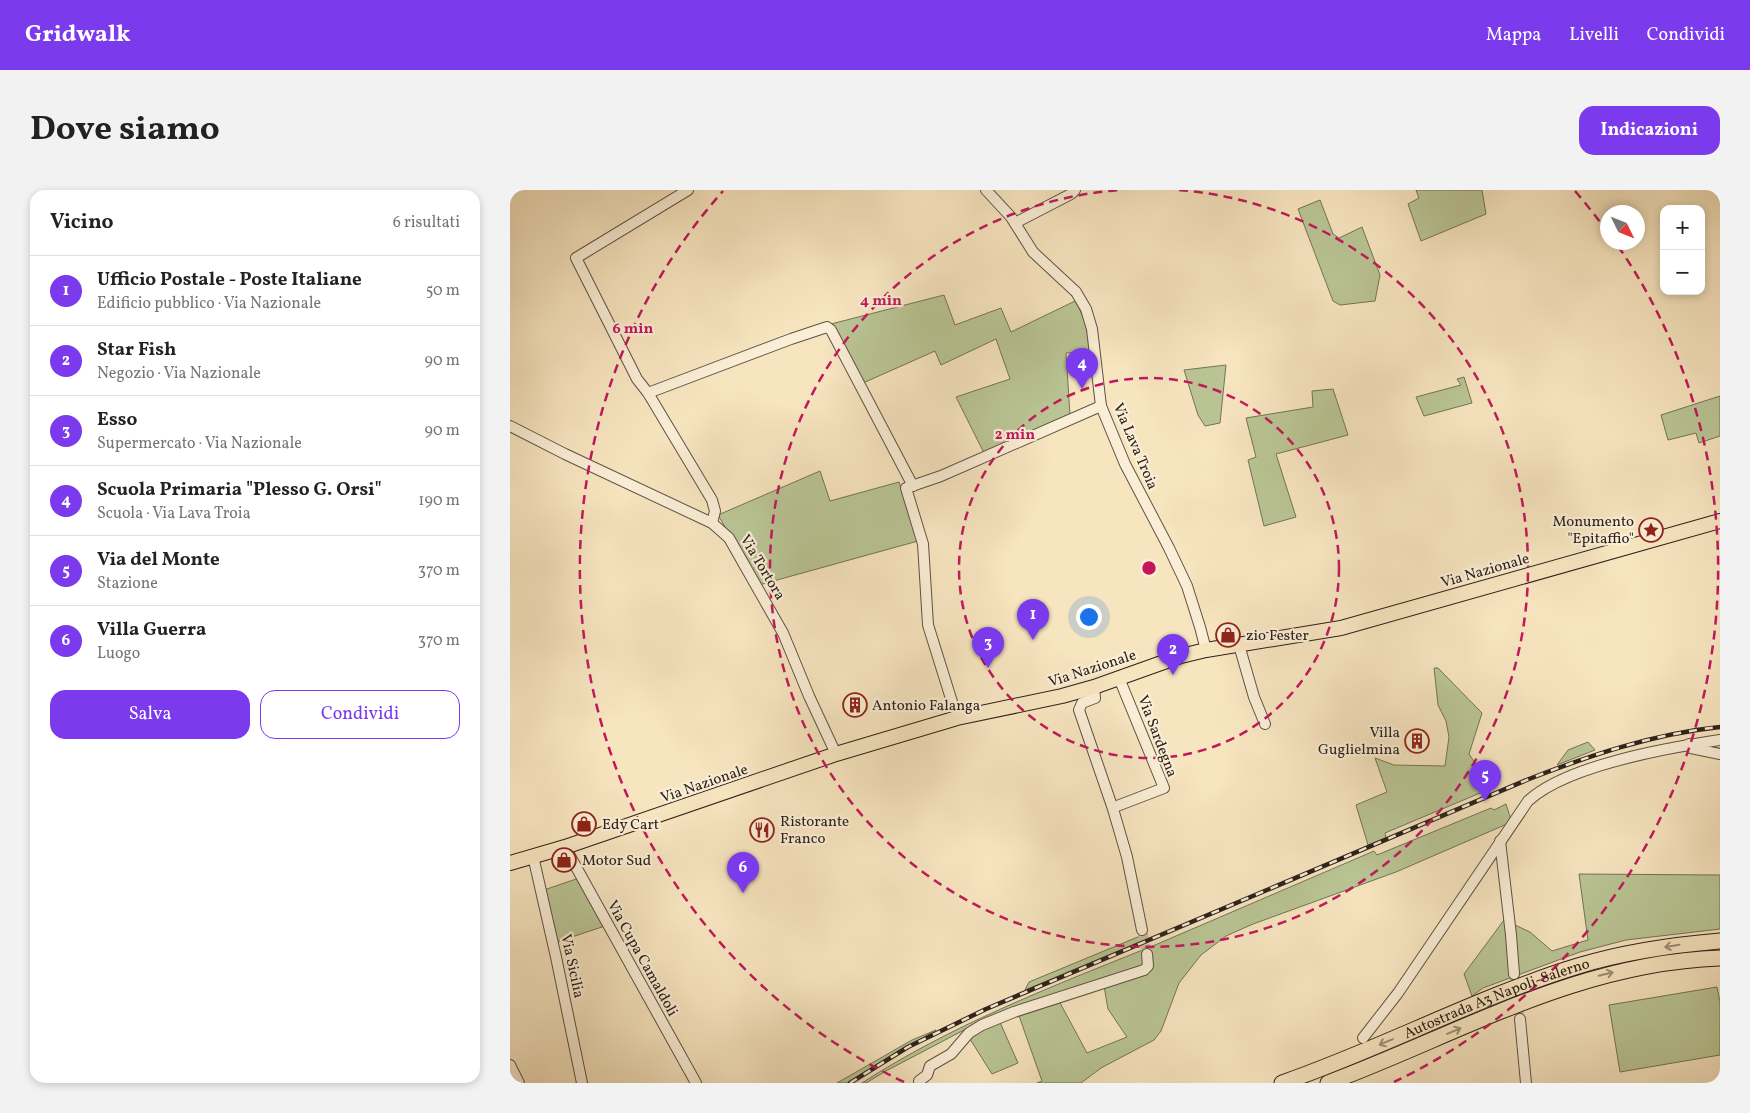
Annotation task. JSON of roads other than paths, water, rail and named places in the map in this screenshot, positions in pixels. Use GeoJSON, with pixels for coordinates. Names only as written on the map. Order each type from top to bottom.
{"type":"FeatureCollection","features":[{"type":"Feature","properties":{"kind":"highway","name":"Autostrada A3 Napoli-Salerno"},"geometry":{"type":"LineString","coordinates":[[1282,1083],[1320,1070],[1521,986],[1579,966],[1641,951],[1676,945],[1720,941]]}},
{"type":"Feature","properties":{"kind":"highway","name":"Autostrada A3 Napoli-Salerno"},"geometry":{"type":"LineString","coordinates":[[1328,1083],[1529,1000],[1598,976],[1685,959],[1720,958]]}},
{"type":"Feature","properties":{"kind":"main road","name":"Via Nazionale"},"geometry":{"type":"LineString","coordinates":[[510,863],[565,847],[955,711],[1062,696],[1094,687],[1162,662],[1206,650],[1341,628],[1720,521]]}},
{"type":"Feature","properties":{"kind":"street"},"geometry":{"type":"LineString","coordinates":[[688,190],[576,258],[636,379],[648,393],[712,500],[715,511],[712,524]]}},
{"type":"Feature","properties":{"kind":"street","name":"Via Lava Troia"},"geometry":{"type":"LineString","coordinates":[[986,190],[1015,223],[1033,252],[1076,292],[1086,309],[1092,328],[1101,406],[1124,464],[1187,586],[1206,650]]}},
{"type":"Feature","properties":{"kind":"street"},"geometry":{"type":"LineString","coordinates":[[1015,223],[1071,194],[1075,190]]}},
{"type":"Feature","properties":{"kind":"street"},"geometry":{"type":"LineString","coordinates":[[648,393],[827,327],[832,330],[913,486]]}},
{"type":"Feature","properties":{"kind":"street"},"geometry":{"type":"LineString","coordinates":[[955,711],[928,625],[923,544],[906,488],[941,476],[1101,406]]}},
{"type":"Feature","properties":{"kind":"street","name":"Via Tortora"},"geometry":{"type":"LineString","coordinates":[[510,426],[712,524],[729,538],[776,618],[836,754]]}},
{"type":"Feature","properties":{"kind":"street"},"geometry":{"type":"LineString","coordinates":[[1239,645],[1254,697],[1265,724]]}},
{"type":"Feature","properties":{"kind":"street","name":"Via Sardegna"},"geometry":{"type":"LineString","coordinates":[[1117,806],[1164,788],[1119,678]]}},
{"type":"Feature","properties":{"kind":"street"},"geometry":{"type":"LineString","coordinates":[[1094,687],[1096,698],[1082,703],[1079,710],[1113,809],[1127,857],[1142,930]]}},
{"type":"Feature","properties":{"kind":"street"},"geometry":{"type":"LineString","coordinates":[[1363,1038],[1398,993],[1500,841],[1528,801],[1536,794],[1570,776],[1623,759],[1689,744],[1720,740]]}},
{"type":"Feature","properties":{"kind":"street"},"geometry":{"type":"LineString","coordinates":[[1689,744],[1691,748],[1720,754]]}},
{"type":"Feature","properties":{"kind":"street"},"geometry":{"type":"LineString","coordinates":[[1500,841],[1514,974]]}},
{"type":"Feature","properties":{"kind":"street","name":"Via Cupa Camaldoli"},"geometry":{"type":"LineString","coordinates":[[565,847],[696,1083]]}},
{"type":"Feature","properties":{"kind":"street","name":"Via Sicilia"},"geometry":{"type":"LineString","coordinates":[[533,856],[582,1083]]}},
{"type":"Feature","properties":{"kind":"street"},"geometry":{"type":"LineString","coordinates":[[919,1081],[927,1076],[930,1066],[951,1054],[969,1032],[1014,1012],[1144,970],[1148,966],[1147,954]]}},
{"type":"Feature","properties":{"kind":"street"},"geometry":{"type":"LineString","coordinates":[[1520,1019],[1526,1083]]}},
{"type":"Feature","properties":{"kind":"street"},"geometry":{"type":"LineString","coordinates":[[510,1065],[519,1083]]}},
{"type":"Feature","properties":{"kind":"tunnel"},"geometry":{"type":"LineString","coordinates":[[1142,930],[1147,954]]}},
{"type":"Feature","properties":{"kind":"tunnel"},"geometry":{"type":"LineString","coordinates":[[1514,974],[1520,1019]]}},
{"type":"Feature","properties":{"kind":"railway"},"geometry":{"type":"LineString","coordinates":[[850,1083],[908,1047],[986,1009],[1529,779],[1646,740],[1720,727]]}},
{"type":"Feature","properties":{"kind":"place","name":"Scuola Primaria \"Plesso G. Orsi\""},"geometry":{"type":"Point","coordinates":[1082,389]}},
{"type":"Feature","properties":{"kind":"place","name":"Monumento \"Epitaffio\""},"geometry":{"type":"Point","coordinates":[1651,530]}},
{"type":"Feature","properties":{"kind":"place","name":"zio Fester"},"geometry":{"type":"Point","coordinates":[1228,635]}},
{"type":"Feature","properties":{"kind":"place","name":"Ufficio Postale - Poste Italiane"},"geometry":{"type":"Point","coordinates":[1033,640]}},
{"type":"Feature","properties":{"kind":"place","name":"Esso"},"geometry":{"type":"Point","coordinates":[988,668]}},
{"type":"Feature","properties":{"kind":"place","name":"Star Fish"},"geometry":{"type":"Point","coordinates":[1173,675]}},
{"type":"Feature","properties":{"kind":"place","name":"Antonio Falanga"},"geometry":{"type":"Point","coordinates":[855,705]}},
{"type":"Feature","properties":{"kind":"place","name":"Villa Guglielmina"},"geometry":{"type":"Point","coordinates":[1417,741]}},
{"type":"Feature","properties":{"kind":"place","name":"Via del Monte"},"geometry":{"type":"Point","coordinates":[1485,801]}},
{"type":"Feature","properties":{"kind":"place","name":"Edy Cart"},"geometry":{"type":"Point","coordinates":[584,824]}},
{"type":"Feature","properties":{"kind":"place","name":"Ristorante Franco"},"geometry":{"type":"Point","coordinates":[762,830]}},
{"type":"Feature","properties":{"kind":"place","name":"Motor Sud"},"geometry":{"type":"Point","coordinates":[564,860]}},
{"type":"Feature","properties":{"kind":"place","name":"Villa Guerra"},"geometry":{"type":"Point","coordinates":[743,893]}}]}
